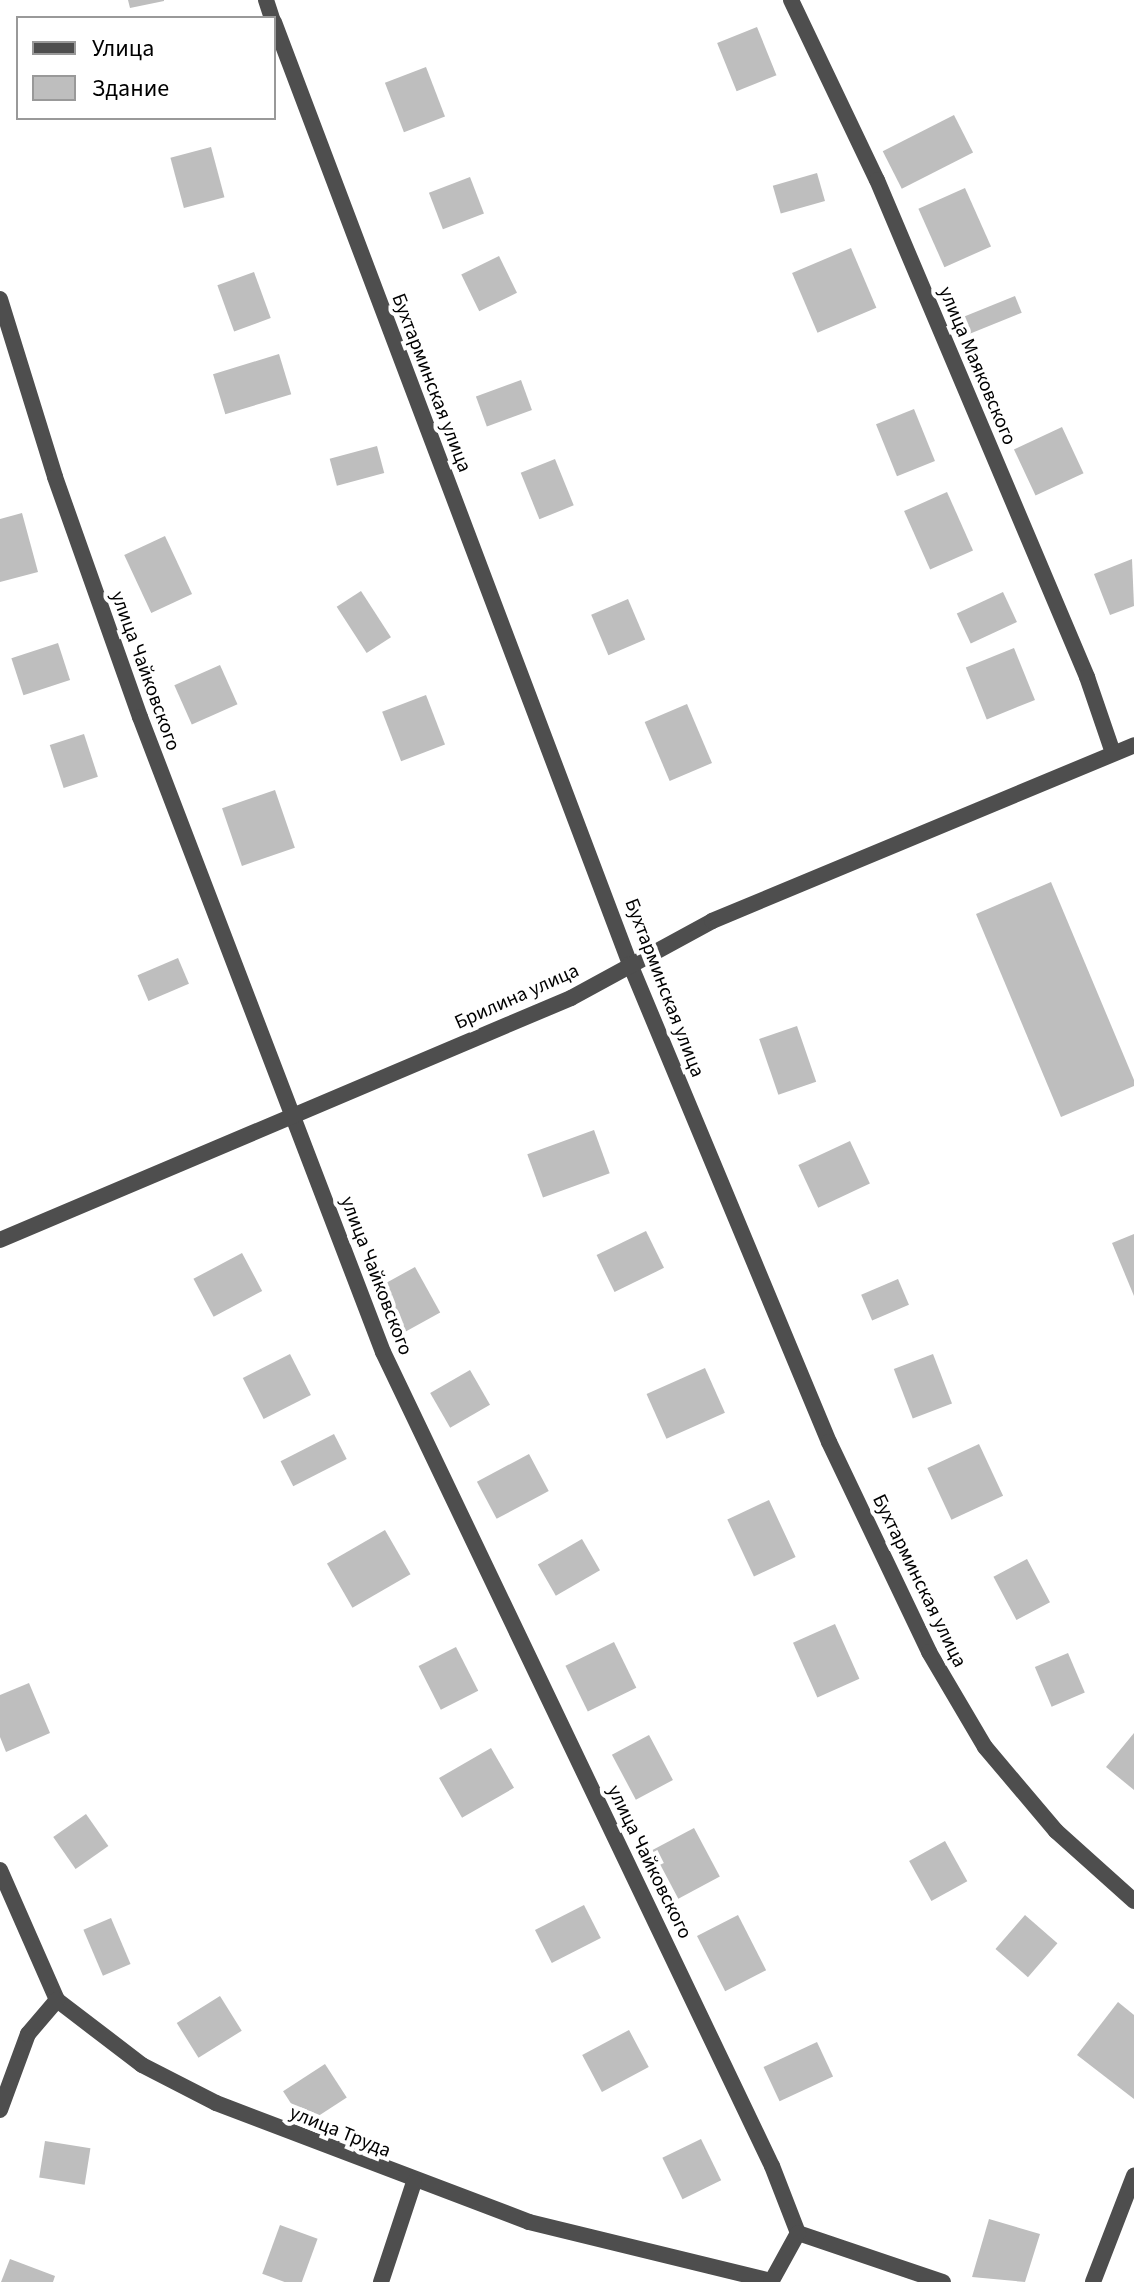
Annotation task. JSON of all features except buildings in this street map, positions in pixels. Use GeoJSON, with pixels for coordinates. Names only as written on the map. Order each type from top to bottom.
{"type":"FeatureCollection","features":[{"type":"Feature","properties":{"kind":"street","name":"улица Маяковского"},"geometry":{"type":"LineString","coordinates":[[791,0],[877,180],[1087,677],[1113,753]]}},
{"type":"Feature","properties":{"kind":"street","name":"Бухтарминская улица"},"geometry":{"type":"LineString","coordinates":[[276,28],[630,964],[829,1442],[929,1652],[985,1747],[1056,1831],[1134,1901]]}},
{"type":"Feature","properties":{"kind":"street","name":"улица Чайковского"},"geometry":{"type":"LineString","coordinates":[[0,299],[55,477],[134,702],[383,1352],[772,2166],[798,2233]]}},
{"type":"Feature","properties":{"kind":"street","name":"Брилина улица"},"geometry":{"type":"LineString","coordinates":[[0,1240],[291,1113],[571,998],[712,921],[1134,745]]}},
{"type":"Feature","properties":{"kind":"street","name":"улица Труда"},"geometry":{"type":"LineString","coordinates":[[0,1870],[57,2000],[142,2065],[216,2103],[414,2182],[529,2222],[771,2281]]}},
{"type":"Feature","properties":{"kind":"street"},"geometry":{"type":"LineString","coordinates":[[0,2110],[28,2034],[57,2000]]}},
{"type":"Feature","properties":{"kind":"street"},"geometry":{"type":"LineString","coordinates":[[1093,2282],[1134,2176]]}},
{"type":"Feature","properties":{"kind":"street"},"geometry":{"type":"LineString","coordinates":[[381,2282],[414,2182]]}},
{"type":"Feature","properties":{"kind":"street"},"geometry":{"type":"LineString","coordinates":[[771,2281],[798,2233],[943,2282]]}}]}
